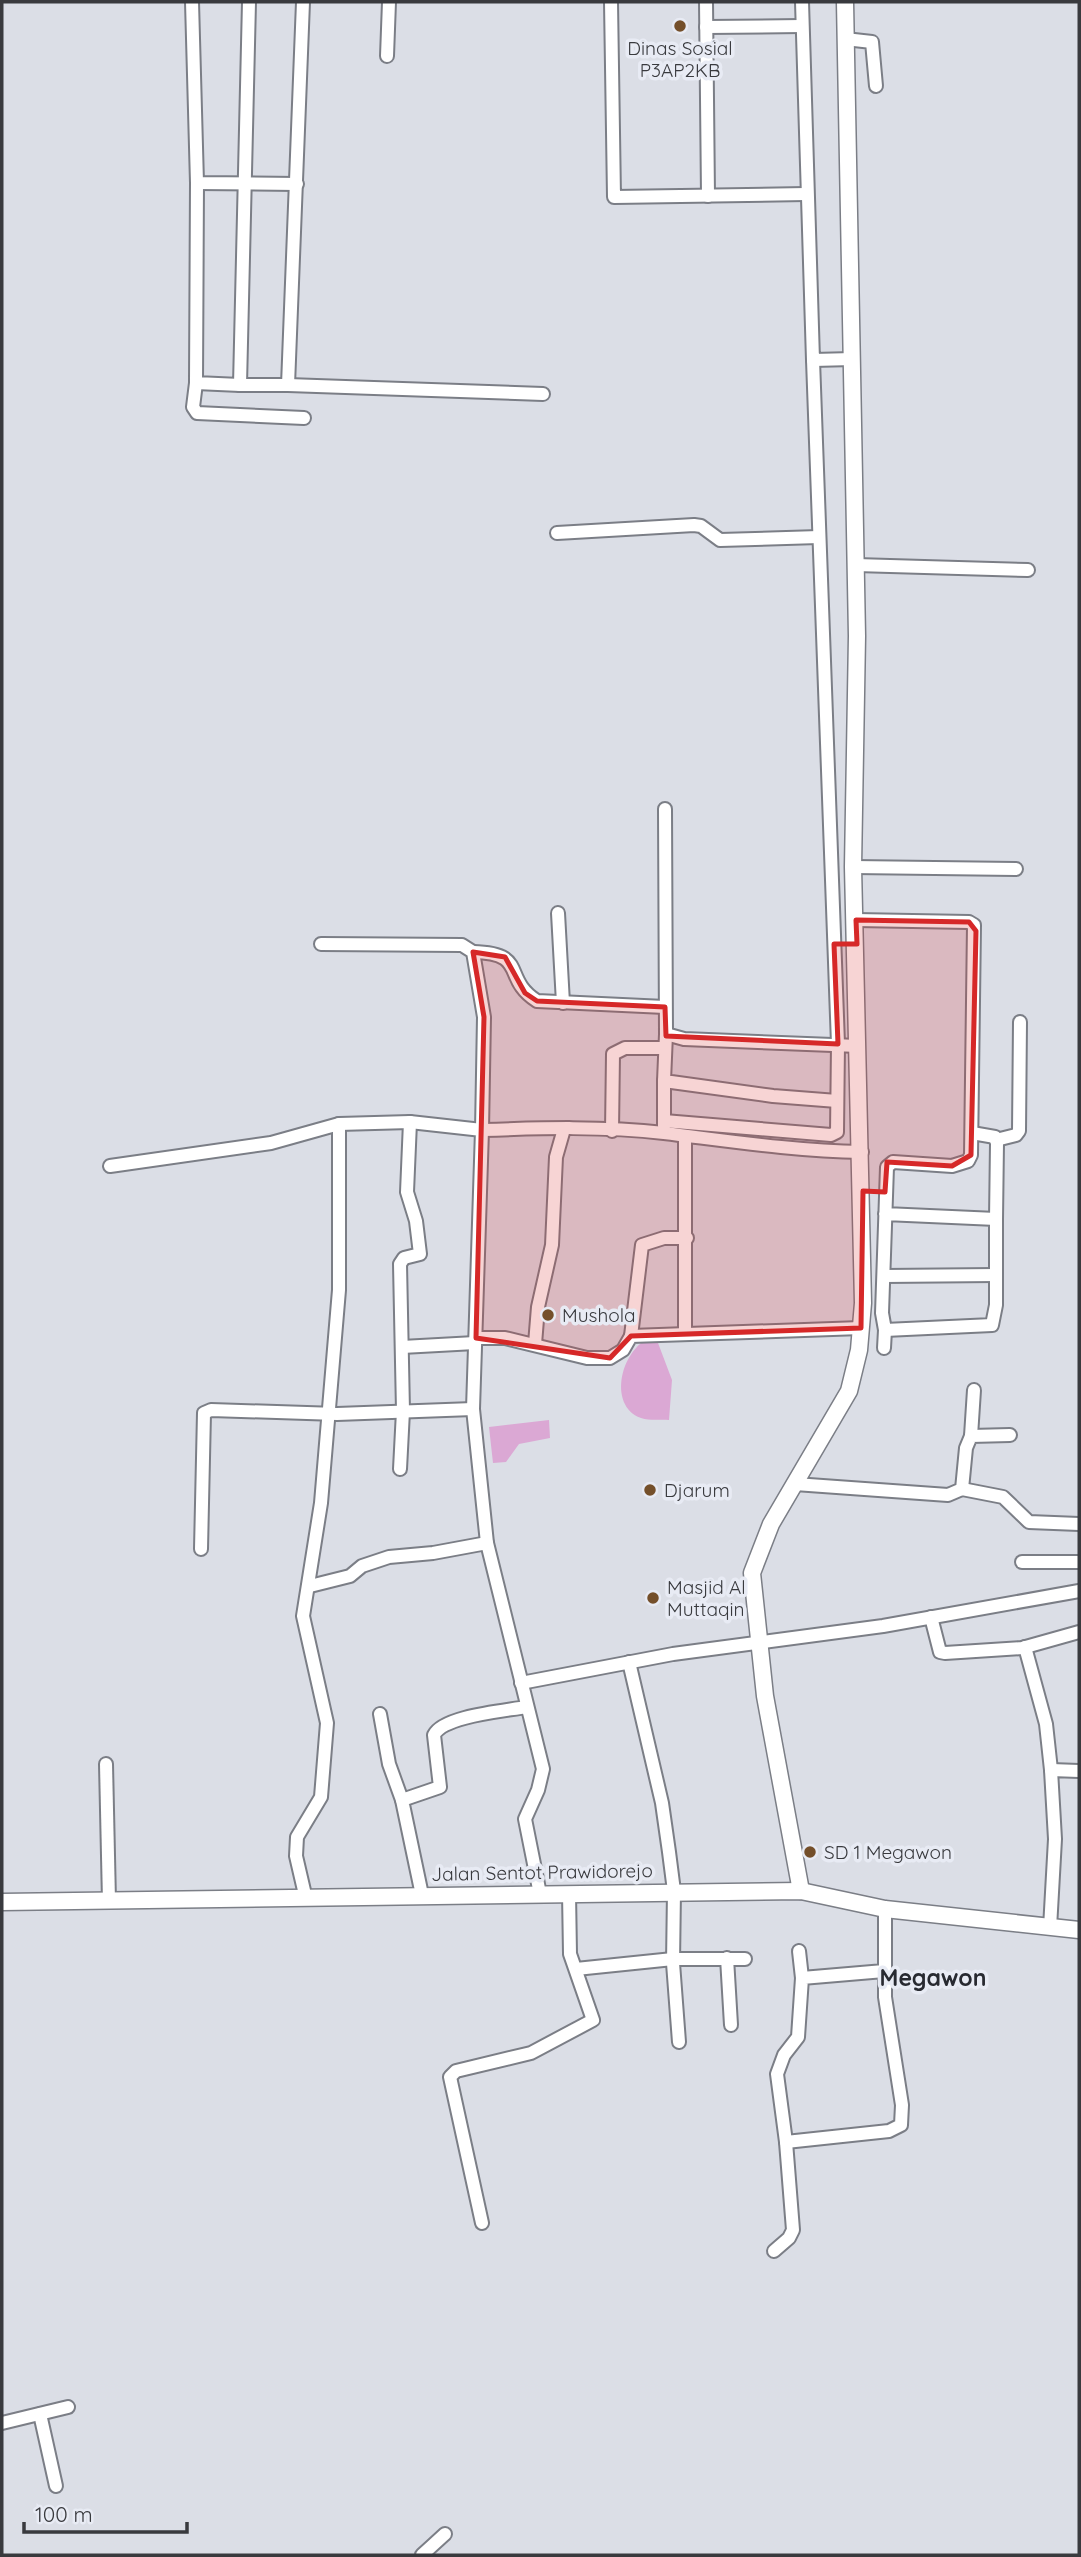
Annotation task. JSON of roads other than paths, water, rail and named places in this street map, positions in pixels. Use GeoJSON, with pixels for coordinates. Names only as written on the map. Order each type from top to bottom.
{"type":"FeatureCollection","features":[{"type":"Feature","properties":{"kind":"street"},"geometry":{"type":"LineString","coordinates":[[192,2],[197,183],[193,407],[197,413],[304,418]]}},
{"type":"Feature","properties":{"kind":"street"},"geometry":{"type":"LineString","coordinates":[[240,385],[247,184],[249,2]]}},
{"type":"Feature","properties":{"kind":"street"},"geometry":{"type":"LineString","coordinates":[[288,385],[303,2]]}},
{"type":"Feature","properties":{"kind":"street"},"geometry":{"type":"LineString","coordinates":[[387,56],[389,2]]}},
{"type":"Feature","properties":{"kind":"street"},"geometry":{"type":"LineString","coordinates":[[611,2],[614,197],[806,194]]}},
{"type":"Feature","properties":{"kind":"street"},"geometry":{"type":"LineString","coordinates":[[706,2],[708,197]]}},
{"type":"Feature","properties":{"kind":"street"},"geometry":{"type":"LineString","coordinates":[[802,2],[806,194],[832,359],[856,565],[854,806],[860,920],[856,944],[858,1046],[864,1191],[873,1243],[884,1276],[884,1348]]}},
{"type":"Feature","properties":{"kind":"street"},"geometry":{"type":"LineString","coordinates":[[110,1166],[271,1143],[339,1124],[410,1122],[482,1130],[612,1131],[664,1127],[831,1135],[837,1132],[838,1044],[819,537],[852,39],[845,2]]}},
{"type":"Feature","properties":{"kind":"street"},"geometry":{"type":"LineString","coordinates":[[706,27],[802,26]]}},
{"type":"Feature","properties":{"kind":"street"},"geometry":{"type":"LineString","coordinates":[[852,39],[873,45],[876,86]]}},
{"type":"Feature","properties":{"kind":"street"},"geometry":{"type":"LineString","coordinates":[[197,183],[297,184]]}},
{"type":"Feature","properties":{"kind":"street"},"geometry":{"type":"LineString","coordinates":[[195,383],[543,394]]}},
{"type":"Feature","properties":{"kind":"street"},"geometry":{"type":"LineString","coordinates":[[557,533],[694,525],[701,526],[720,540],[819,537]]}},
{"type":"Feature","properties":{"kind":"street"},"geometry":{"type":"LineString","coordinates":[[856,565],[1028,570]]}},
{"type":"Feature","properties":{"kind":"street"},"geometry":{"type":"LineString","coordinates":[[829,807],[854,806]]}},
{"type":"Feature","properties":{"kind":"street"},"geometry":{"type":"LineString","coordinates":[[664,1127],[665,809]]}},
{"type":"Feature","properties":{"kind":"street"},"geometry":{"type":"LineString","coordinates":[[856,867],[877,865],[1016,869]]}},
{"type":"Feature","properties":{"kind":"street"},"geometry":{"type":"LineString","coordinates":[[558,913],[563,1003]]}},
{"type":"Feature","properties":{"kind":"street"},"geometry":{"type":"LineString","coordinates":[[801,1891],[782,1795],[759,1642],[752,1587],[754,1563],[762,1541],[849,1391],[859,1350],[873,1243],[885,1214],[882,1192],[887,1167],[894,1162],[952,1166],[968,1161],[971,1155],[974,925],[969,922],[860,920]]}},
{"type":"Feature","properties":{"kind":"street"},"geometry":{"type":"LineString","coordinates":[[321,944],[462,945],[472,952],[496,952],[505,957],[525,993],[537,1001],[665,1007]]}},
{"type":"Feature","properties":{"kind":"street"},"geometry":{"type":"LineString","coordinates":[[834,944],[856,944]]}},
{"type":"Feature","properties":{"kind":"street"},"geometry":{"type":"LineString","coordinates":[[472,952],[484,1017],[473,1409],[487,1543],[542,1769],[538,1790],[525,1819],[540,1894]]}},
{"type":"Feature","properties":{"kind":"street"},"geometry":{"type":"LineString","coordinates":[[972,1133],[996,1140],[1016,1135],[1018,1131],[1020,1022]]}},
{"type":"Feature","properties":{"kind":"street"},"geometry":{"type":"LineString","coordinates":[[666,1034],[684,1039],[858,1046]]}},
{"type":"Feature","properties":{"kind":"street"},"geometry":{"type":"LineString","coordinates":[[612,1131],[613,1054],[625,1048],[665,1048]]}},
{"type":"Feature","properties":{"kind":"street"},"geometry":{"type":"LineString","coordinates":[[664,1081],[773,1096],[837,1101]]}},
{"type":"Feature","properties":{"kind":"street"},"geometry":{"type":"LineString","coordinates":[[400,1469],[403,1411],[401,1264],[404,1258],[418,1257],[420,1254],[416,1221],[407,1192],[410,1122]]}},
{"type":"Feature","properties":{"kind":"street"},"geometry":{"type":"LineString","coordinates":[[306,1899],[296,1856],[297,1837],[321,1797],[327,1723],[303,1616],[310,1586],[330,1414],[339,1290],[339,1124]]}},
{"type":"Feature","properties":{"kind":"street"},"geometry":{"type":"LineString","coordinates":[[664,1127],[685,1137],[778,1149],[862,1152]]}},
{"type":"Feature","properties":{"kind":"street"},"geometry":{"type":"LineString","coordinates":[[535,1344],[538,1335],[538,1307],[552,1245],[555,1168],[564,1129]]}},
{"type":"Feature","properties":{"kind":"street"},"geometry":{"type":"LineString","coordinates":[[685,1137],[685,1332]]}},
{"type":"Feature","properties":{"kind":"street"},"geometry":{"type":"LineString","coordinates":[[885,1330],[990,1326],[995,1314],[996,1140]]}},
{"type":"Feature","properties":{"kind":"street"},"geometry":{"type":"LineString","coordinates":[[864,1191],[882,1192]]}},
{"type":"Feature","properties":{"kind":"street"},"geometry":{"type":"LineString","coordinates":[[885,1214],[996,1219]]}},
{"type":"Feature","properties":{"kind":"street"},"geometry":{"type":"LineString","coordinates":[[402,1347],[505,1338],[587,1357],[610,1358],[623,1350],[631,1336],[642,1245],[664,1238],[687,1238]]}},
{"type":"Feature","properties":{"kind":"street"},"geometry":{"type":"LineString","coordinates":[[884,1276],[996,1275]]}},
{"type":"Feature","properties":{"kind":"street"},"geometry":{"type":"LineString","coordinates":[[631,1336],[685,1332],[862,1328]]}},
{"type":"Feature","properties":{"kind":"street"},"geometry":{"type":"LineString","coordinates":[[962,1489],[966,1448],[971,1436],[974,1390]]}},
{"type":"Feature","properties":{"kind":"street"},"geometry":{"type":"LineString","coordinates":[[201,1549],[204,1413],[211,1410],[330,1414],[473,1409]]}},
{"type":"Feature","properties":{"kind":"street"},"geometry":{"type":"LineString","coordinates":[[971,1436],[1010,1435]]}},
{"type":"Feature","properties":{"kind":"street"},"geometry":{"type":"LineString","coordinates":[[795,1484],[948,1495],[962,1489],[1003,1497],[1029,1522],[1079,1524]]}},
{"type":"Feature","properties":{"kind":"street"},"geometry":{"type":"LineString","coordinates":[[310,1586],[350,1576],[362,1566],[388,1557],[433,1553],[487,1543]]}},
{"type":"Feature","properties":{"kind":"street"},"geometry":{"type":"LineString","coordinates":[[1022,1562],[1079,1562]]}},
{"type":"Feature","properties":{"kind":"street"},"geometry":{"type":"LineString","coordinates":[[521,1683],[629,1662],[1079,1593]]}},
{"type":"Feature","properties":{"kind":"street"},"geometry":{"type":"LineString","coordinates":[[931,1617],[940,1652],[945,1653],[1025,1647],[1079,1632]]}},
{"type":"Feature","properties":{"kind":"street"},"geometry":{"type":"LineString","coordinates":[[1025,1647],[1046,1724],[1051,1770],[1055,1839],[1050,1928]]}},
{"type":"Feature","properties":{"kind":"street"},"geometry":{"type":"LineString","coordinates":[[629,1662],[662,1803],[674,1891],[673,1959],[679,2042]]}},
{"type":"Feature","properties":{"kind":"street"},"geometry":{"type":"LineString","coordinates":[[402,1800],[440,1787],[434,1735],[436,1730],[449,1722],[526,1707]]}},
{"type":"Feature","properties":{"kind":"street"},"geometry":{"type":"LineString","coordinates":[[380,1714],[388,1764],[402,1800],[422,1895]]}},
{"type":"Feature","properties":{"kind":"street"},"geometry":{"type":"LineString","coordinates":[[106,1764],[109,1901]]}},
{"type":"Feature","properties":{"kind":"street"},"geometry":{"type":"LineString","coordinates":[[1051,1770],[1079,1771]]}},
{"type":"Feature","properties":{"kind":"street","name":"Jalan Sentot Prawidorejo"},"geometry":{"type":"LineString","coordinates":[[2,1902],[801,1891],[885,1909],[1079,1930]]}},
{"type":"Feature","properties":{"kind":"street"},"geometry":{"type":"LineString","coordinates":[[482,2223],[451,2088],[451,2073],[531,2053],[593,2020],[570,1954],[569,1893]]}},
{"type":"Feature","properties":{"kind":"street"},"geometry":{"type":"LineString","coordinates":[[786,2142],[834,2139],[900,2128],[902,2105],[885,1997],[885,1909]]}},
{"type":"Feature","properties":{"kind":"street"},"geometry":{"type":"LineString","coordinates":[[774,2251],[789,2238],[793,2230],[777,2074],[784,2055],[798,2037],[802,1978],[799,1951]]}},
{"type":"Feature","properties":{"kind":"street"},"geometry":{"type":"LineString","coordinates":[[727,1958],[731,2025]]}},
{"type":"Feature","properties":{"kind":"street"},"geometry":{"type":"LineString","coordinates":[[576,1969],[673,1959],[745,1959]]}},
{"type":"Feature","properties":{"kind":"street"},"geometry":{"type":"LineString","coordinates":[[802,1978],[884,1971]]}},
{"type":"Feature","properties":{"kind":"street"},"geometry":{"type":"LineString","coordinates":[[2,2423],[68,2407]]}},
{"type":"Feature","properties":{"kind":"street"},"geometry":{"type":"LineString","coordinates":[[40,2414],[56,2486]]}},
{"type":"Feature","properties":{"kind":"street"},"geometry":{"type":"LineString","coordinates":[[422,2555],[445,2535]]}},
{"type":"Feature","properties":{"kind":"place","name":"Dinas Sosial P3AP2KB"},"geometry":{"type":"Point","coordinates":[680,26]}},
{"type":"Feature","properties":{"kind":"place","name":"Mushola"},"geometry":{"type":"Point","coordinates":[548,1315]}},
{"type":"Feature","properties":{"kind":"place","name":"Djarum"},"geometry":{"type":"Point","coordinates":[650,1490]}},
{"type":"Feature","properties":{"kind":"place","name":"Masjid Al Muttaqin"},"geometry":{"type":"Point","coordinates":[653,1598]}},
{"type":"Feature","properties":{"kind":"place","name":"SD 1 Megawon"},"geometry":{"type":"Point","coordinates":[810,1852]}},
{"type":"Feature","properties":{"kind":"district","name":"Megawon"},"geometry":{"type":"Point","coordinates":[933,1978]}}]}
